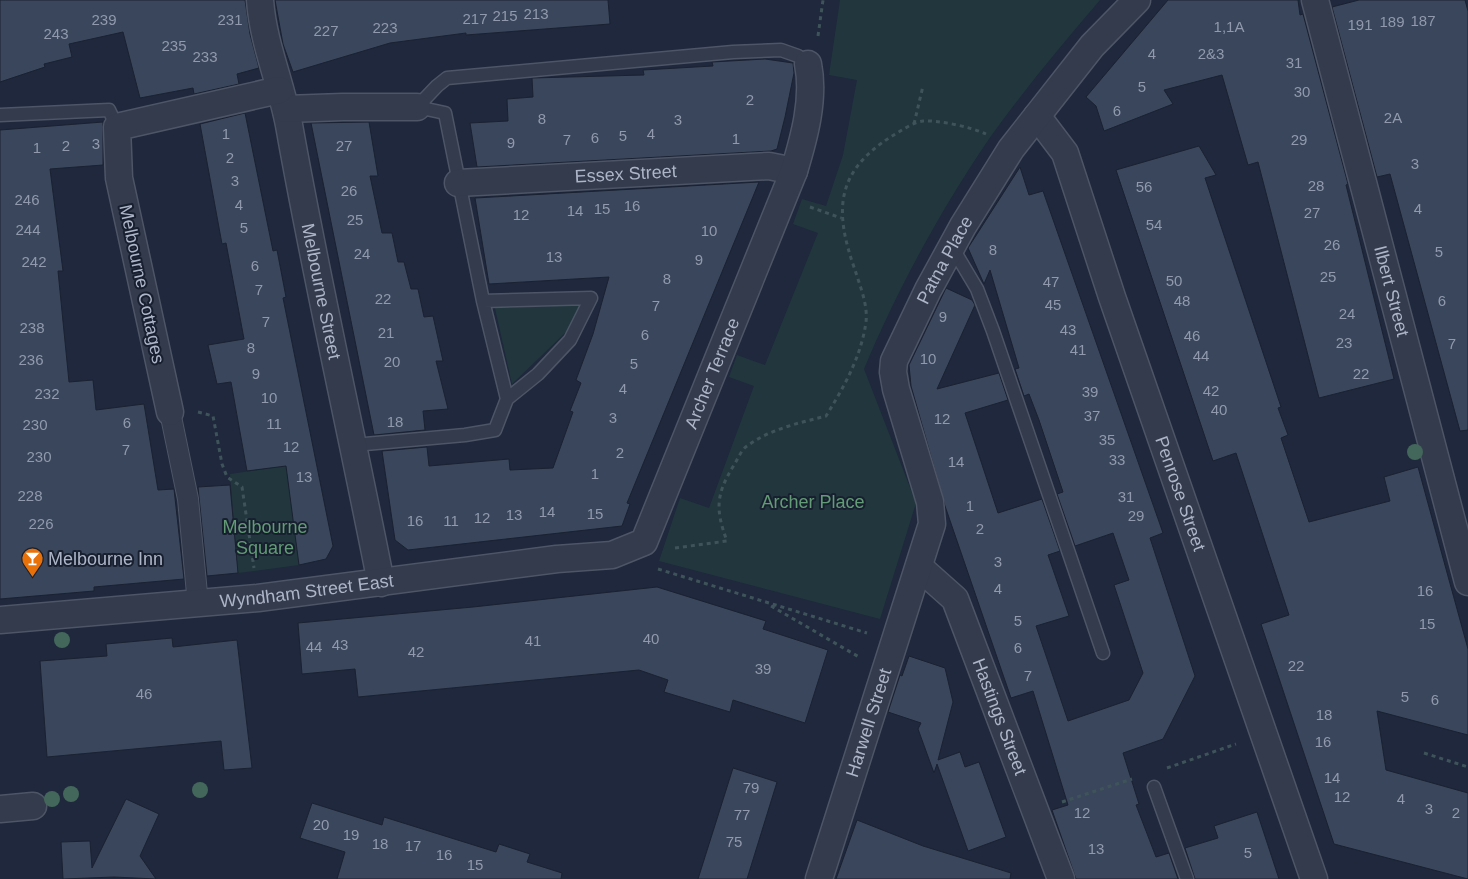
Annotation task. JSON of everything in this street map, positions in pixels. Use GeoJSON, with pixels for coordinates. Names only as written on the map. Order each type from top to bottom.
{"type":"FeatureCollection","features":[{"type":"Feature","properties":{"kind":"street","name":"Melbourne Street"},"geometry":{"type":"LineString","coordinates":[[260,0],[262,23],[283,100],[317,278],[354,445],[381,583]]}},
{"type":"Feature","properties":{"kind":"street","name":"Patna Place"},"geometry":{"type":"LineString","coordinates":[[919,567],[932,524],[930,502],[893,372],[894,361],[928,290],[1012,149],[1092,46],[1138,0]]}},
{"type":"Feature","properties":{"kind":"street","name":"Ilbert Street"},"geometry":{"type":"LineString","coordinates":[[1315,0],[1468,582]]}},
{"type":"Feature","properties":{"kind":"street"},"geometry":{"type":"LineString","coordinates":[[794,171],[808,110],[810,93],[808,64]]}},
{"type":"Feature","properties":{"kind":"street"},"geometry":{"type":"LineString","coordinates":[[118,127],[283,100],[417,108]]}},
{"type":"Feature","properties":{"kind":"street","name":"Penrose Street"},"geometry":{"type":"LineString","coordinates":[[1037,116],[1065,153],[1112,297],[1314,879]]}},
{"type":"Feature","properties":{"kind":"street","name":"Melbourne Cottages"},"geometry":{"type":"LineString","coordinates":[[118,127],[119,178],[188,499],[198,604]]}},
{"type":"Feature","properties":{"kind":"street","name":"Essex Street"},"geometry":{"type":"LineString","coordinates":[[458,183],[769,166],[794,171]]}},
{"type":"Feature","properties":{"kind":"street","name":"Archer Terrace"},"geometry":{"type":"LineString","coordinates":[[612,555],[644,542],[794,171]]}},
{"type":"Feature","properties":{"kind":"street","name":"Wyndham Street East"},"geometry":{"type":"LineString","coordinates":[[0,620],[258,598],[557,559],[612,555]]}},
{"type":"Feature","properties":{"kind":"street","name":"Harwell Street"},"geometry":{"type":"LineString","coordinates":[[819,879],[919,567]]}},
{"type":"Feature","properties":{"kind":"street","name":"Hastings Street"},"geometry":{"type":"LineString","coordinates":[[919,567],[955,599],[1061,879]]}},
{"type":"Feature","properties":{"kind":"street"},"geometry":{"type":"LineString","coordinates":[[0,809],[33,806]]}},
{"type":"Feature","properties":{"kind":"lane"},"geometry":{"type":"LineString","coordinates":[[417,108],[447,78],[733,52],[781,50],[798,56],[808,64]]}},
{"type":"Feature","properties":{"kind":"lane"},"geometry":{"type":"LineString","coordinates":[[417,108],[445,113],[483,301],[507,399]]}},
{"type":"Feature","properties":{"kind":"lane"},"geometry":{"type":"LineString","coordinates":[[0,115],[109,110],[118,127]]}},
{"type":"Feature","properties":{"kind":"lane"},"geometry":{"type":"LineString","coordinates":[[952,247],[977,289],[993,331],[1103,653]]}},
{"type":"Feature","properties":{"kind":"lane"},"geometry":{"type":"LineString","coordinates":[[354,445],[465,435],[495,430],[507,399],[538,374],[570,340],[591,298],[483,301]]}},
{"type":"Feature","properties":{"kind":"lane"},"geometry":{"type":"LineString","coordinates":[[1154,787],[1187,879]]}},
{"type":"Feature","properties":{"kind":"path"},"geometry":{"type":"LineString","coordinates":[[808,64],[815,53],[823,0]]}},
{"type":"Feature","properties":{"kind":"path"},"geometry":{"type":"LineString","coordinates":[[914,125],[923,86]]}},
{"type":"Feature","properties":{"kind":"path"},"geometry":{"type":"LineString","coordinates":[[667,550],[727,541],[718,518],[719,496],[727,476],[745,447],[774,431],[826,416],[845,386],[861,344],[866,320],[863,293],[847,246],[841,218],[842,199],[862,159],[886,141],[922,121],[970,126],[1012,149]]}},
{"type":"Feature","properties":{"kind":"path"},"geometry":{"type":"LineString","coordinates":[[170,412],[202,412],[213,416],[222,464],[227,477],[242,487],[258,598]]}},
{"type":"Feature","properties":{"kind":"path"},"geometry":{"type":"LineString","coordinates":[[612,555],[766,604],[823,618],[866,632],[896,638]]}},
{"type":"Feature","properties":{"kind":"path"},"geometry":{"type":"LineString","coordinates":[[766,604],[845,648],[885,674]]}},
{"type":"Feature","properties":{"kind":"path"},"geometry":{"type":"LineString","coordinates":[[1424,753],[1468,767]]}},
{"type":"Feature","properties":{"kind":"green space","name":"Archer Place"},"geometry":{"type":"Polygon","coordinates":[[[840,0],[1100,0],[1030,84],[991,136],[955,191],[906,279],[864,369],[916,503],[880,619],[659,561],[680,498],[709,508],[754,386],[729,377],[737,355],[765,365],[818,233],[793,224],[802,199],[826,206],[843,155],[857,80],[829,75],[840,0]]]}},
{"type":"Feature","properties":{"kind":"green space"},"geometry":{"type":"Polygon","coordinates":[[[581,305],[566,332],[512,384],[495,308],[581,305]]]}},
{"type":"Feature","properties":{"kind":"green space","name":"Melbourne Square"},"geometry":{"type":"Polygon","coordinates":[[[286,466],[299,565],[238,573],[230,474],[286,466]]]}},
{"type":"Feature","properties":{"kind":"building"},"geometry":{"type":"Polygon","coordinates":[[[0,0],[245,0],[250,34],[259,68],[237,74],[239,84],[194,94],[193,88],[140,98],[123,32],[69,44],[72,57],[44,64],[45,67],[0,82],[0,0]]]}},
{"type":"Feature","properties":{"kind":"building"},"geometry":{"type":"Polygon","coordinates":[[[275,0],[608,0],[610,24],[466,35],[466,33],[390,43],[293,72],[283,44],[275,0]]]}},
{"type":"Feature","properties":{"kind":"building"},"geometry":{"type":"Polygon","coordinates":[[[1168,0],[1298,0],[1300,15],[1303,14],[1348,184],[1346,185],[1394,379],[1319,398],[1258,162],[1248,165],[1222,75],[1164,90],[1173,104],[1104,131],[1096,106],[1086,97],[1168,0]]]}},
{"type":"Feature","properties":{"kind":"building"},"geometry":{"type":"Polygon","coordinates":[[[1359,0],[1465,0],[1468,11],[1468,430],[1460,431],[1390,174],[1377,177],[1332,7],[1359,0]]]}},
{"type":"Feature","properties":{"kind":"building"},"geometry":{"type":"Polygon","coordinates":[[[765,59],[793,63],[794,73],[777,149],[771,151],[477,167],[470,123],[508,121],[507,99],[533,97],[532,78],[644,75],[643,70],[713,66],[712,62],[765,59]]]}},
{"type":"Feature","properties":{"kind":"building"},"geometry":{"type":"Polygon","coordinates":[[[245,113],[273,251],[277,250],[286,297],[283,298],[333,546],[326,559],[299,565],[286,466],[247,471],[231,382],[217,384],[208,345],[244,339],[226,243],[222,244],[200,124],[245,113]]]}},
{"type":"Feature","properties":{"kind":"building"},"geometry":{"type":"Polygon","coordinates":[[[103,122],[103,165],[50,169],[63,271],[58,271],[69,382],[93,380],[96,410],[144,404],[158,490],[174,489],[184,579],[94,587],[94,591],[0,599],[0,130],[103,122]]]}},
{"type":"Feature","properties":{"kind":"building"},"geometry":{"type":"Polygon","coordinates":[[[369,122],[378,176],[370,176],[382,233],[392,233],[398,262],[404,262],[411,289],[418,289],[424,317],[433,316],[443,361],[436,361],[448,409],[423,411],[425,430],[374,435],[311,123],[369,122]]]}},
{"type":"Feature","properties":{"kind":"building"},"geometry":{"type":"Polygon","coordinates":[[[1199,146],[1216,175],[1205,178],[1281,407],[1278,408],[1288,435],[1281,438],[1309,522],[1390,501],[1384,477],[1418,467],[1468,649],[1468,735],[1377,711],[1386,770],[1468,793],[1468,879],[1334,844],[1261,624],[1289,615],[1236,453],[1213,461],[1116,170],[1199,146]]]}},
{"type":"Feature","properties":{"kind":"building"},"geometry":{"type":"Polygon","coordinates":[[[1020,167],[1029,195],[1043,191],[1163,533],[1150,538],[1195,676],[1163,739],[1123,753],[1139,804],[1136,805],[1156,857],[1169,853],[1178,879],[1076,879],[1052,810],[1068,805],[1033,691],[1011,698],[945,506],[911,386],[909,365],[946,288],[972,300],[975,305],[937,389],[999,373],[1008,400],[965,413],[998,513],[1042,499],[1060,551],[1048,555],[1069,616],[1036,626],[1068,721],[1129,700],[1143,673],[1114,585],[1129,580],[1113,533],[1075,546],[1057,494],[1063,492],[1039,420],[1029,394],[1024,396],[1015,369],[1019,368],[990,270],[984,284],[968,248],[1020,167]]]}},
{"type":"Feature","properties":{"kind":"building"},"geometry":{"type":"Polygon","coordinates":[[[759,182],[627,503],[630,504],[622,526],[408,550],[395,540],[382,451],[427,447],[429,466],[509,459],[510,470],[553,468],[573,412],[570,411],[581,383],[576,380],[593,334],[609,277],[489,284],[475,198],[759,182]]]}},
{"type":"Feature","properties":{"kind":"building"},"geometry":{"type":"Polygon","coordinates":[[[230,485],[238,573],[207,576],[198,487],[230,485]]]}},
{"type":"Feature","properties":{"kind":"building"},"geometry":{"type":"Polygon","coordinates":[[[657,587],[766,621],[763,629],[828,650],[805,723],[733,700],[730,712],[664,692],[668,680],[639,670],[358,697],[355,669],[302,674],[298,623],[473,607],[657,587]]]}},
{"type":"Feature","properties":{"kind":"building"},"geometry":{"type":"Polygon","coordinates":[[[172,638],[173,647],[237,640],[252,768],[224,770],[221,741],[47,757],[40,661],[107,656],[106,644],[172,638]]]}},
{"type":"Feature","properties":{"kind":"building"},"geometry":{"type":"Polygon","coordinates":[[[909,656],[945,668],[953,702],[938,760],[960,752],[965,767],[979,762],[1006,837],[968,851],[937,764],[934,773],[918,729],[921,723],[888,712],[900,675],[902,676],[909,656]]]}},
{"type":"Feature","properties":{"kind":"building"},"geometry":{"type":"Polygon","coordinates":[[[733,768],[777,782],[747,879],[698,879],[733,768]]]}},
{"type":"Feature","properties":{"kind":"building"},"geometry":{"type":"Polygon","coordinates":[[[126,799],[159,814],[140,856],[156,879],[114,877],[63,879],[61,842],[90,841],[92,868],[126,799]]]}},
{"type":"Feature","properties":{"kind":"building"},"geometry":{"type":"Polygon","coordinates":[[[312,803],[382,825],[384,817],[496,852],[499,844],[530,854],[527,862],[562,873],[561,879],[337,879],[345,852],[300,838],[312,803]]]}},
{"type":"Feature","properties":{"kind":"building"},"geometry":{"type":"Polygon","coordinates":[[[1257,812],[1279,879],[1195,879],[1185,848],[1218,838],[1214,826],[1257,812]]]}},
{"type":"Feature","properties":{"kind":"building"},"geometry":{"type":"Polygon","coordinates":[[[857,820],[923,846],[1011,873],[1010,879],[836,879],[857,820]]]}},
{"type":"Feature","properties":{"kind":"place","name":"Melbourne Inn"},"geometry":{"type":"Point","coordinates":[32,578]}}]}
